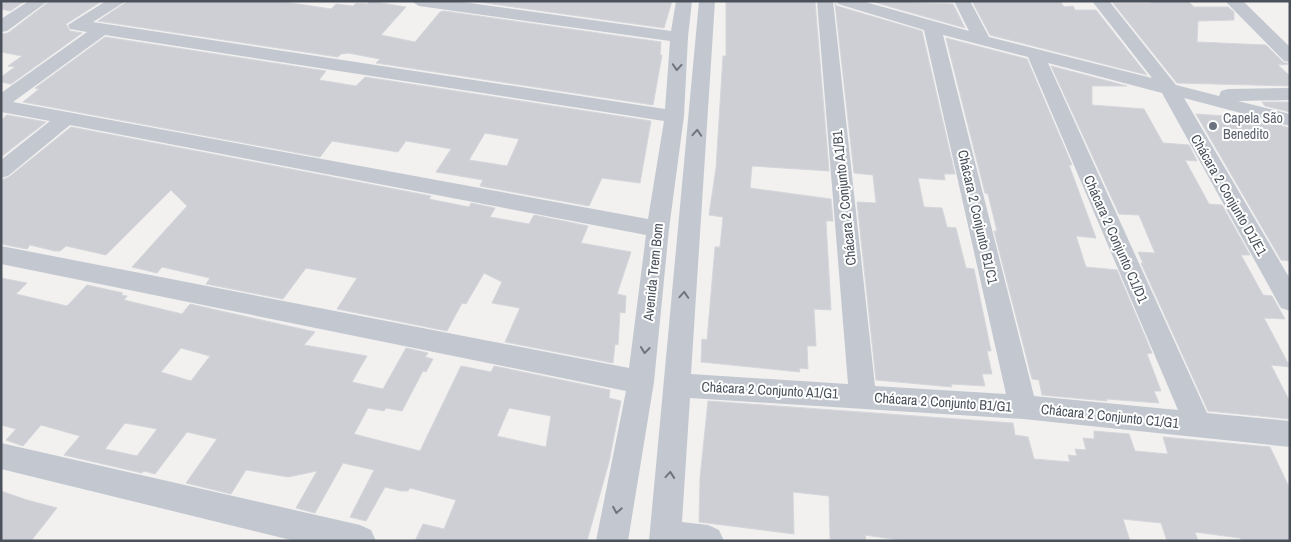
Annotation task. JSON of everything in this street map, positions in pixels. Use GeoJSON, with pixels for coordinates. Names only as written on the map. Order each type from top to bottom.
{"type":"FeatureCollection","features":[{"type":"Feature","properties":{"kind":"street"},"geometry":{"type":"LineString","coordinates":[[1,27],[40,1]]}},
{"type":"Feature","properties":{"kind":"street"},"geometry":{"type":"LineString","coordinates":[[118,1],[76,25],[674,116]]}},
{"type":"Feature","properties":{"kind":"street"},"geometry":{"type":"LineString","coordinates":[[419,1],[679,37]]}},
{"type":"Feature","properties":{"kind":"street","name":"Avenida Trem Bom"},"geometry":{"type":"LineString","coordinates":[[612,541],[641,382],[658,229],[674,116],[679,37],[684,1]]}},
{"type":"Feature","properties":{"kind":"street"},"geometry":{"type":"LineString","coordinates":[[707,1],[665,538],[708,541]]}},
{"type":"Feature","properties":{"kind":"street","name":"Chácara 2 Conjunto A1/B1"},"geometry":{"type":"LineString","coordinates":[[825,1],[863,396]]}},
{"type":"Feature","properties":{"kind":"street"},"geometry":{"type":"LineString","coordinates":[[844,1],[932,27],[1290,120]]}},
{"type":"Feature","properties":{"kind":"street"},"geometry":{"type":"LineString","coordinates":[[962,1],[982,39]]}},
{"type":"Feature","properties":{"kind":"street","name":"Chácara 2 Conjunto D1/E1"},"geometry":{"type":"LineString","coordinates":[[1100,1],[1169,88],[1290,301]]}},
{"type":"Feature","properties":{"kind":"street"},"geometry":{"type":"LineString","coordinates":[[1233,1],[1290,57]]}},
{"type":"Feature","properties":{"kind":"street","name":"Chácara 2 Conjunto B1/C1"},"geometry":{"type":"LineString","coordinates":[[932,27],[1023,408]]}},
{"type":"Feature","properties":{"kind":"street"},"geometry":{"type":"LineString","coordinates":[[1,104],[102,29]]}},
{"type":"Feature","properties":{"kind":"street","name":"Chácara 2 Conjunto C1/D1"},"geometry":{"type":"LineString","coordinates":[[1035,53],[1198,425]]}},
{"type":"Feature","properties":{"kind":"street"},"geometry":{"type":"LineString","coordinates":[[1216,100],[1218,97],[1234,94],[1290,94]]}},
{"type":"Feature","properties":{"kind":"street"},"geometry":{"type":"LineString","coordinates":[[1,104],[658,229]]}},
{"type":"Feature","properties":{"kind":"street"},"geometry":{"type":"LineString","coordinates":[[1,171],[67,118]]}},
{"type":"Feature","properties":{"kind":"street"},"geometry":{"type":"LineString","coordinates":[[1,254],[641,382]]}},
{"type":"Feature","properties":{"kind":"street","name":"Chácara 2 Conjunto A1/G1"},"geometry":{"type":"LineString","coordinates":[[677,385],[863,396]]}},
{"type":"Feature","properties":{"kind":"street","name":"Chácara 2 Conjunto B1/G1"},"geometry":{"type":"LineString","coordinates":[[863,396],[1023,408]]}},
{"type":"Feature","properties":{"kind":"street","name":"Chácara 2 Conjunto C1/G1"},"geometry":{"type":"LineString","coordinates":[[1023,408],[1290,434]]}},
{"type":"Feature","properties":{"kind":"street"},"geometry":{"type":"LineString","coordinates":[[1,456],[360,541]]}},
{"type":"Feature","properties":{"kind":"building"},"geometry":{"type":"Polygon","coordinates":[[[3,1],[25,1],[10,11],[2,9],[3,1]]]}},
{"type":"Feature","properties":{"kind":"building"},"geometry":{"type":"Polygon","coordinates":[[[50,1],[102,1],[66,24],[70,31],[82,33],[11,84],[1,82],[1,77],[15,67],[8,66],[22,56],[1,52],[1,34],[8,33],[50,1]]]}},
{"type":"Feature","properties":{"kind":"building"},"geometry":{"type":"Polygon","coordinates":[[[128,1],[279,1],[331,9],[336,4],[353,6],[356,3],[367,4],[370,1],[406,7],[381,35],[415,42],[440,12],[444,11],[661,42],[660,55],[662,55],[653,105],[376,63],[380,59],[348,53],[341,54],[338,57],[98,21],[128,1]]]}},
{"type":"Feature","properties":{"kind":"building"},"geometry":{"type":"Polygon","coordinates":[[[471,1],[672,1],[664,28],[471,1]]]}},
{"type":"Feature","properties":{"kind":"building"},"geometry":{"type":"Polygon","coordinates":[[[726,1],[815,1],[829,171],[752,166],[750,188],[831,199],[833,221],[826,221],[831,310],[814,309],[816,346],[807,346],[808,369],[799,368],[800,372],[701,362],[702,339],[707,340],[715,247],[720,247],[723,217],[709,215],[716,168],[723,56],[726,56],[726,1]]]}},
{"type":"Feature","properties":{"kind":"building"},"geometry":{"type":"Polygon","coordinates":[[[870,1],[953,4],[965,28],[870,1]]]}},
{"type":"Feature","properties":{"kind":"building"},"geometry":{"type":"Polygon","coordinates":[[[972,1],[1060,1],[1064,7],[1073,6],[1075,10],[1096,10],[1147,75],[990,35],[972,1]]]}},
{"type":"Feature","properties":{"kind":"building"},"geometry":{"type":"Polygon","coordinates":[[[1150,1],[1188,1],[1194,7],[1228,7],[1234,12],[1234,20],[1198,21],[1197,42],[1266,45],[1283,62],[1290,64],[1278,65],[1290,76],[1290,86],[1177,83],[1113,3],[1151,3],[1150,1]]]}},
{"type":"Feature","properties":{"kind":"building"},"geometry":{"type":"Polygon","coordinates":[[[835,3],[837,6],[922,31],[955,174],[944,174],[945,180],[918,178],[924,207],[942,208],[947,227],[956,228],[966,268],[974,269],[991,351],[987,351],[992,374],[982,374],[985,386],[951,384],[952,387],[876,380],[857,202],[876,203],[873,175],[854,173],[835,3]]]}},
{"type":"Feature","properties":{"kind":"building"},"geometry":{"type":"Polygon","coordinates":[[[105,37],[326,71],[319,80],[356,86],[365,77],[651,121],[640,183],[602,178],[589,206],[480,186],[483,180],[436,172],[451,149],[406,141],[398,152],[332,141],[320,157],[23,102],[39,89],[35,88],[105,37]],[[485,133],[469,160],[507,166],[519,139],[485,133]]]}},
{"type":"Feature","properties":{"kind":"building"},"geometry":{"type":"Polygon","coordinates":[[[946,38],[1027,59],[1072,165],[1069,165],[1096,238],[1076,236],[1086,267],[1117,270],[1152,353],[1147,354],[1161,391],[1154,391],[1159,403],[1106,399],[1107,401],[1042,395],[1039,380],[1032,379],[994,231],[997,231],[988,194],[985,193],[946,38]]]}},
{"type":"Feature","properties":{"kind":"building"},"geometry":{"type":"Polygon","coordinates":[[[1051,66],[1127,86],[1092,86],[1092,105],[1144,109],[1163,143],[1189,145],[1197,161],[1185,160],[1209,204],[1222,205],[1250,255],[1241,255],[1263,295],[1272,296],[1285,319],[1264,318],[1290,367],[1271,365],[1290,402],[1290,419],[1208,411],[1141,263],[1143,263],[1138,252],[1155,253],[1139,215],[1119,214],[1051,66]]]}},
{"type":"Feature","properties":{"kind":"building"},"geometry":{"type":"Polygon","coordinates":[[[1262,102],[1290,102],[1290,112],[1265,106],[1262,102]]]}},
{"type":"Feature","properties":{"kind":"building"},"geometry":{"type":"Polygon","coordinates":[[[1196,114],[1239,117],[1237,114],[1290,128],[1290,261],[1281,260],[1196,114]]]}},
{"type":"Feature","properties":{"kind":"building"},"geometry":{"type":"Polygon","coordinates":[[[7,115],[46,122],[1,157],[1,120],[7,115]]]}},
{"type":"Feature","properties":{"kind":"building"},"geometry":{"type":"Polygon","coordinates":[[[71,127],[431,196],[429,199],[469,207],[471,203],[495,208],[490,217],[529,224],[534,215],[588,226],[581,243],[631,252],[617,294],[626,296],[625,313],[620,312],[618,345],[615,344],[613,363],[505,342],[520,308],[492,303],[502,282],[484,273],[466,304],[462,303],[447,331],[337,309],[357,278],[306,268],[283,299],[206,284],[210,278],[162,267],[157,273],[132,267],[187,206],[171,190],[106,255],[66,246],[60,251],[55,251],[30,245],[27,249],[1,244],[1,180],[9,177],[71,127]]]}},
{"type":"Feature","properties":{"kind":"building"},"geometry":{"type":"Polygon","coordinates":[[[1,278],[27,283],[16,294],[67,306],[87,285],[123,293],[121,295],[127,296],[124,300],[182,314],[190,304],[315,332],[304,345],[367,356],[352,382],[383,389],[406,348],[428,353],[425,357],[433,359],[426,372],[423,371],[402,411],[386,408],[384,411],[368,408],[354,434],[420,451],[461,366],[491,372],[494,366],[610,390],[609,398],[621,401],[609,462],[587,541],[415,541],[423,524],[444,529],[456,500],[410,488],[408,491],[401,491],[385,487],[366,521],[350,517],[374,470],[343,463],[315,513],[296,508],[317,471],[288,477],[246,470],[231,494],[186,483],[217,439],[187,432],[155,474],[144,471],[142,473],[64,455],[80,436],[41,425],[23,446],[6,440],[16,429],[1,425],[1,278]],[[181,348],[161,372],[191,381],[210,356],[181,348]],[[509,408],[497,436],[546,447],[551,416],[509,408]],[[125,423],[105,449],[137,456],[157,429],[125,423]]]}},
{"type":"Feature","properties":{"kind":"building"},"geometry":{"type":"Polygon","coordinates":[[[708,401],[1013,423],[1015,435],[1028,437],[1034,459],[1070,462],[1068,455],[1077,456],[1075,449],[1086,450],[1083,438],[1094,439],[1094,431],[1129,434],[1135,451],[1168,454],[1163,437],[1270,447],[1290,489],[1290,541],[1242,541],[1240,538],[1195,532],[1198,541],[1167,541],[1161,523],[1123,519],[1130,541],[906,541],[865,535],[866,541],[847,541],[830,539],[829,496],[793,492],[794,534],[699,522],[700,478],[708,401]]]}},
{"type":"Feature","properties":{"kind":"building"},"geometry":{"type":"Polygon","coordinates":[[[1,491],[57,508],[31,541],[1,541],[1,491]]]}},
{"type":"Feature","properties":{"kind":"place","name":"Capela São Benedito"},"geometry":{"type":"Point","coordinates":[1213,126]}}]}
